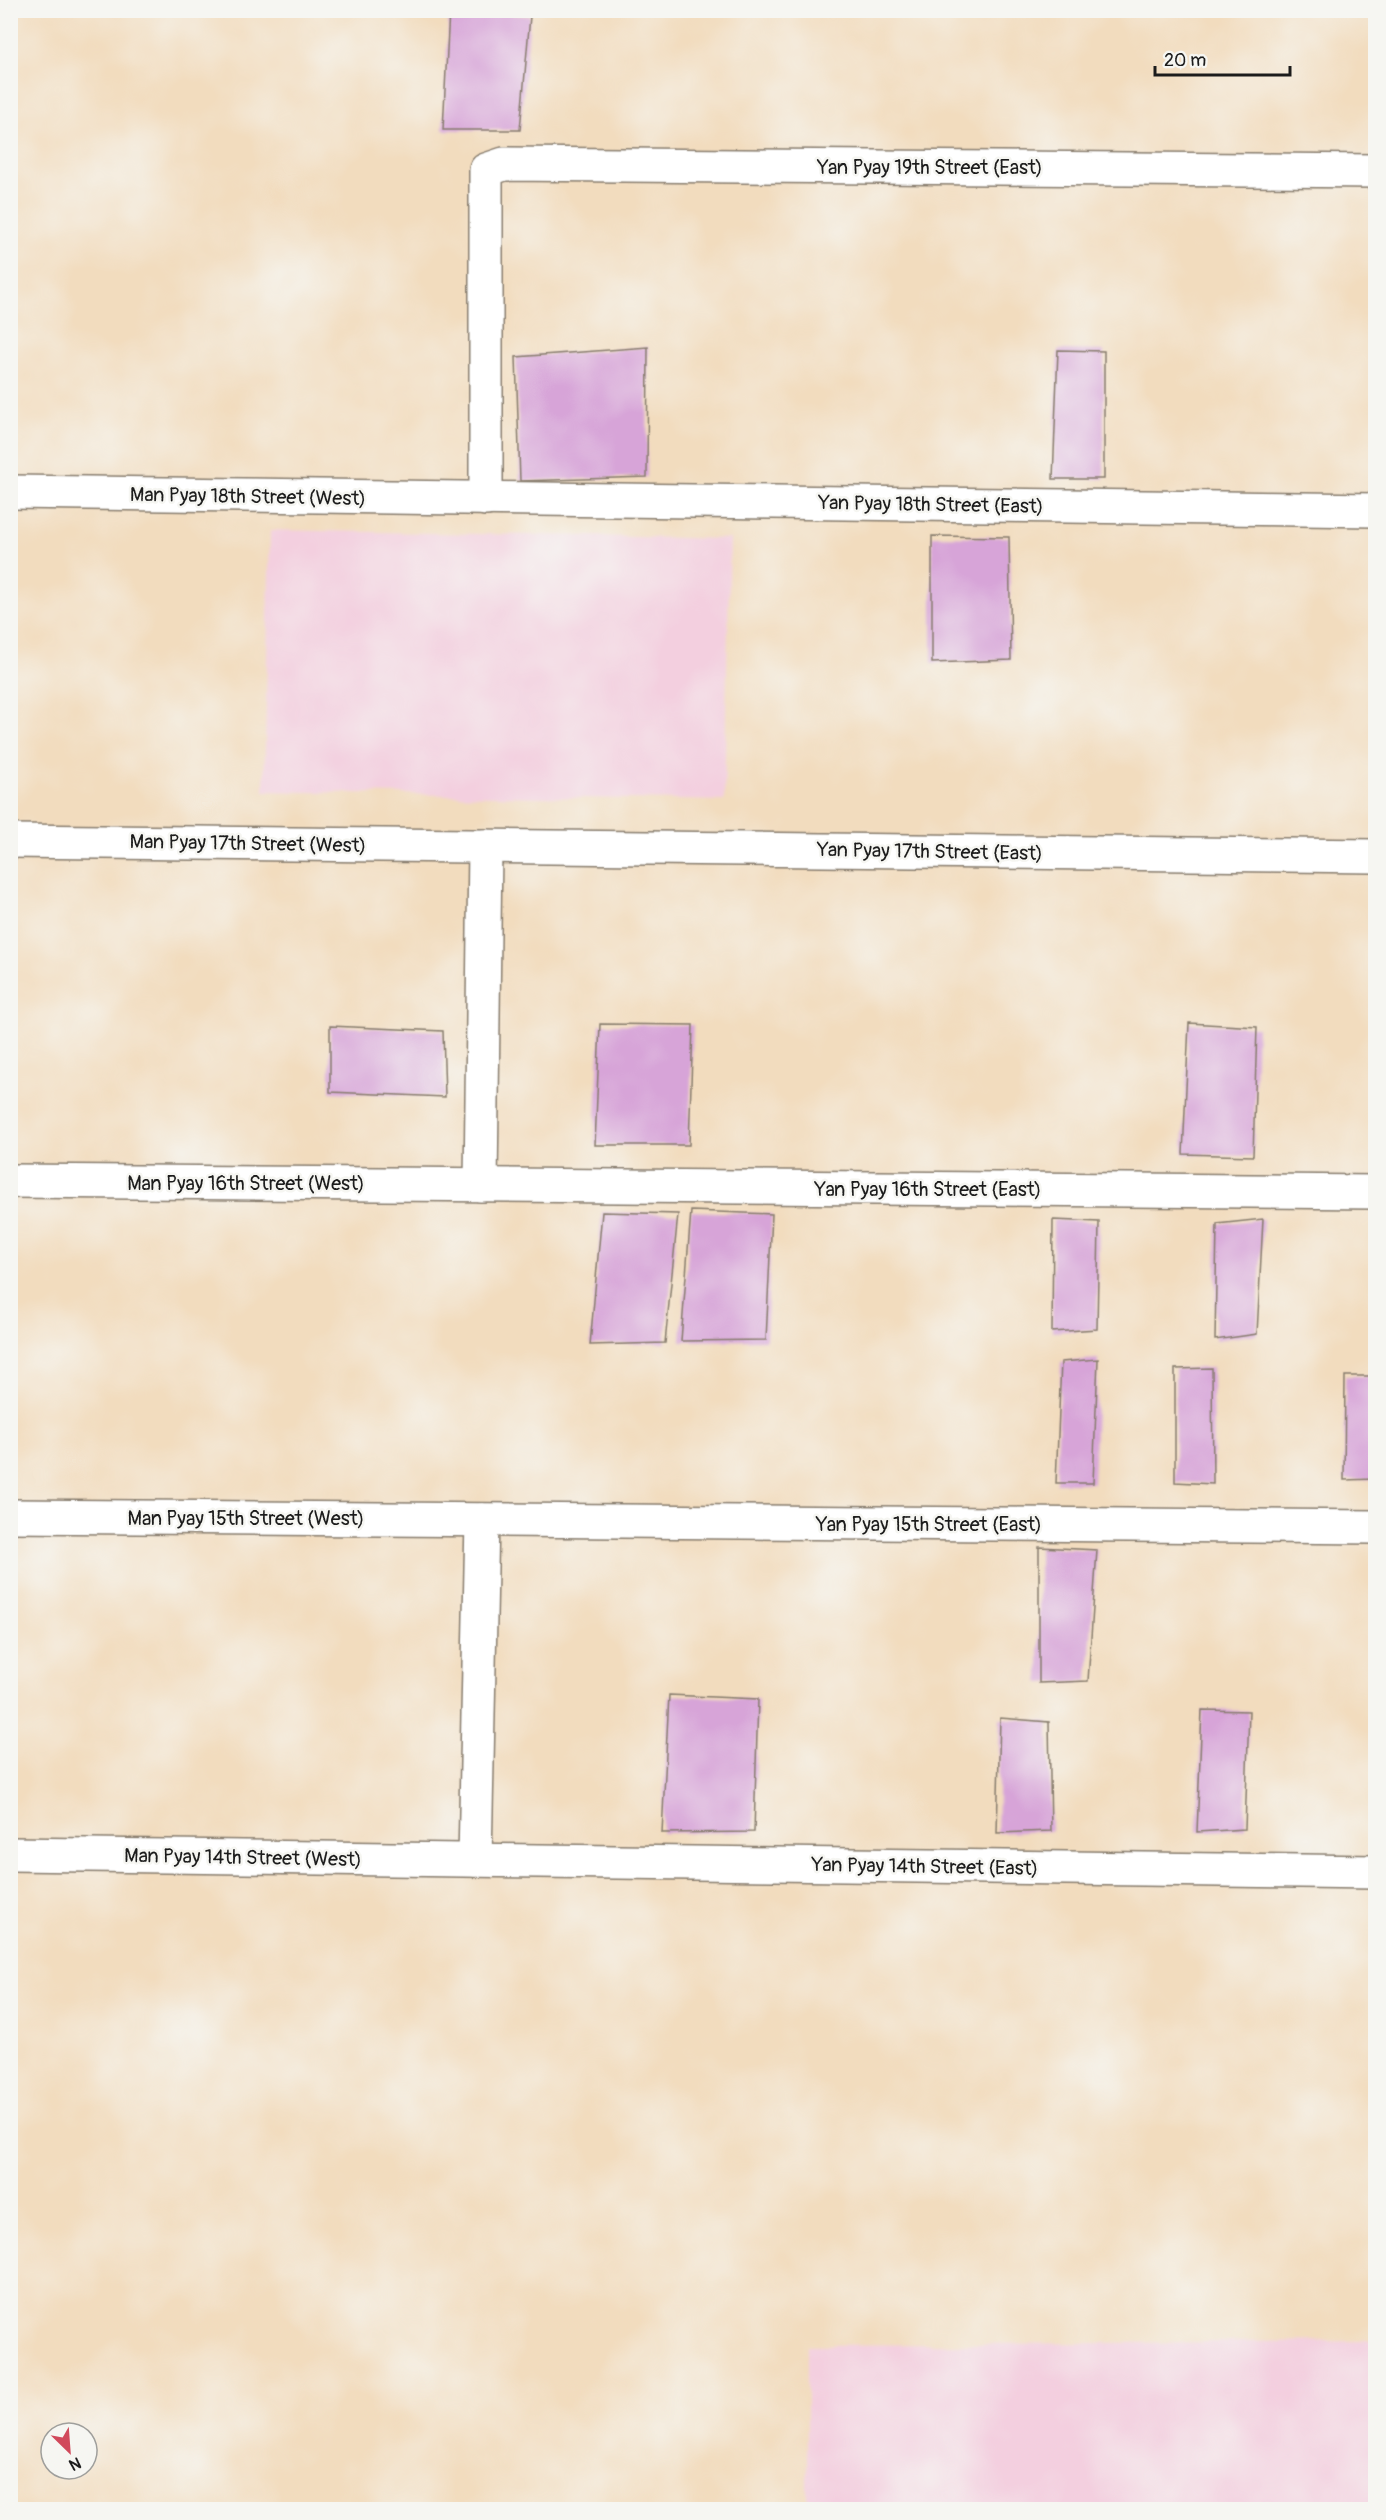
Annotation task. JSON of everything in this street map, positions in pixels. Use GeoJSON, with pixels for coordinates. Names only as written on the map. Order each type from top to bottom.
{"type":"FeatureCollection","features":[{"type":"Feature","properties":{"kind":"street","name":"Yan Pyay 19th Street (East)"},"geometry":{"type":"LineString","coordinates":[[486,499],[486,170],[504,164],[1376,171]]}},
{"type":"Feature","properties":{"kind":"street","name":"Man Pyay 18th Street (West)"},"geometry":{"type":"LineString","coordinates":[[10,492],[486,499]]}},
{"type":"Feature","properties":{"kind":"street","name":"Yan Pyay 18th Street (East)"},"geometry":{"type":"LineString","coordinates":[[486,499],[1376,510]]}},
{"type":"Feature","properties":{"kind":"street","name":"Man Pyay 17th Street (West)"},"geometry":{"type":"LineString","coordinates":[[10,841],[485,846]]}},
{"type":"Feature","properties":{"kind":"street","name":"Yan Pyay 17th Street (East)"},"geometry":{"type":"LineString","coordinates":[[485,846],[1376,856]]}},
{"type":"Feature","properties":{"kind":"street"},"geometry":{"type":"LineString","coordinates":[[481,1185],[485,846]]}},
{"type":"Feature","properties":{"kind":"street","name":"Man Pyay 16th Street (West)"},"geometry":{"type":"LineString","coordinates":[[10,1181],[481,1185]]}},
{"type":"Feature","properties":{"kind":"street","name":"Yan Pyay 16th Street (East)"},"geometry":{"type":"LineString","coordinates":[[481,1185],[1376,1192]]}},
{"type":"Feature","properties":{"kind":"street","name":"Man Pyay 15th Street (West)"},"geometry":{"type":"LineString","coordinates":[[10,1516],[482,1520]]}},
{"type":"Feature","properties":{"kind":"street"},"geometry":{"type":"LineString","coordinates":[[475,1860],[482,1520]]}},
{"type":"Feature","properties":{"kind":"street","name":"Yan Pyay 15th Street (East)"},"geometry":{"type":"LineString","coordinates":[[482,1520],[1376,1527]]}},
{"type":"Feature","properties":{"kind":"street","name":"Man Pyay 14th Street (West)"},"geometry":{"type":"LineString","coordinates":[[10,1854],[475,1860]]}},
{"type":"Feature","properties":{"kind":"street","name":"Yan Pyay 14th Street (East)"},"geometry":{"type":"LineString","coordinates":[[475,1860],[1376,1872]]}},
{"type":"Feature","properties":{"kind":"shaded area"},"geometry":{"type":"Polygon","coordinates":[[[270,530],[730,539],[724,801],[264,791],[270,530]]]}},
{"type":"Feature","properties":{"kind":"shaded area"},"geometry":{"type":"Polygon","coordinates":[[[1375,2341],[1375,2509],[807,2509],[807,2345],[1375,2341]]]}},
{"type":"Feature","properties":{"kind":"building"},"geometry":{"type":"Polygon","coordinates":[[[449,10],[530,16],[520,130],[443,130],[449,10]]]}},
{"type":"Feature","properties":{"kind":"building"},"geometry":{"type":"Polygon","coordinates":[[[648,347],[647,477],[520,481],[516,357],[648,347]]]}},
{"type":"Feature","properties":{"kind":"building"},"geometry":{"type":"Polygon","coordinates":[[[1058,350],[1104,351],[1104,479],[1053,479],[1058,350]]]}},
{"type":"Feature","properties":{"kind":"building"},"geometry":{"type":"Polygon","coordinates":[[[932,536],[1009,537],[1011,660],[932,663],[932,536]]]}},
{"type":"Feature","properties":{"kind":"building"},"geometry":{"type":"Polygon","coordinates":[[[1189,1023],[1257,1027],[1253,1156],[1183,1154],[1189,1023]]]}},
{"type":"Feature","properties":{"kind":"building"},"geometry":{"type":"Polygon","coordinates":[[[600,1024],[693,1025],[689,1145],[595,1145],[600,1024]]]}},
{"type":"Feature","properties":{"kind":"building"},"geometry":{"type":"Polygon","coordinates":[[[330,1026],[443,1031],[445,1097],[330,1092],[330,1026]]]}},
{"type":"Feature","properties":{"kind":"building"},"geometry":{"type":"Polygon","coordinates":[[[691,1211],[772,1214],[766,1340],[681,1341],[691,1211]]]}},
{"type":"Feature","properties":{"kind":"building"},"geometry":{"type":"Polygon","coordinates":[[[602,1212],[678,1214],[665,1343],[590,1345],[602,1212]]]}},
{"type":"Feature","properties":{"kind":"building"},"geometry":{"type":"Polygon","coordinates":[[[1263,1219],[1257,1334],[1215,1340],[1217,1224],[1263,1219]]]}},
{"type":"Feature","properties":{"kind":"building"},"geometry":{"type":"Polygon","coordinates":[[[1053,1220],[1099,1222],[1097,1329],[1052,1332],[1053,1220]]]}},
{"type":"Feature","properties":{"kind":"building"},"geometry":{"type":"Polygon","coordinates":[[[1098,1359],[1093,1483],[1056,1483],[1061,1362],[1098,1359]]]}},
{"type":"Feature","properties":{"kind":"building"},"geometry":{"type":"Polygon","coordinates":[[[1212,1368],[1213,1484],[1175,1482],[1175,1369],[1212,1368]]]}},
{"type":"Feature","properties":{"kind":"building"},"geometry":{"type":"Polygon","coordinates":[[[1345,1376],[1376,1376],[1376,1479],[1344,1480],[1345,1376]]]}},
{"type":"Feature","properties":{"kind":"building"},"geometry":{"type":"Polygon","coordinates":[[[1039,1547],[1097,1550],[1088,1681],[1039,1683],[1039,1547]]]}},
{"type":"Feature","properties":{"kind":"building"},"geometry":{"type":"Polygon","coordinates":[[[669,1695],[758,1699],[754,1832],[662,1833],[669,1695]]]}},
{"type":"Feature","properties":{"kind":"building"},"geometry":{"type":"Polygon","coordinates":[[[1202,1710],[1249,1711],[1245,1829],[1197,1832],[1202,1710]]]}},
{"type":"Feature","properties":{"kind":"building"},"geometry":{"type":"Polygon","coordinates":[[[1000,1718],[1049,1722],[1051,1831],[997,1833],[1000,1718]]]}}]}
